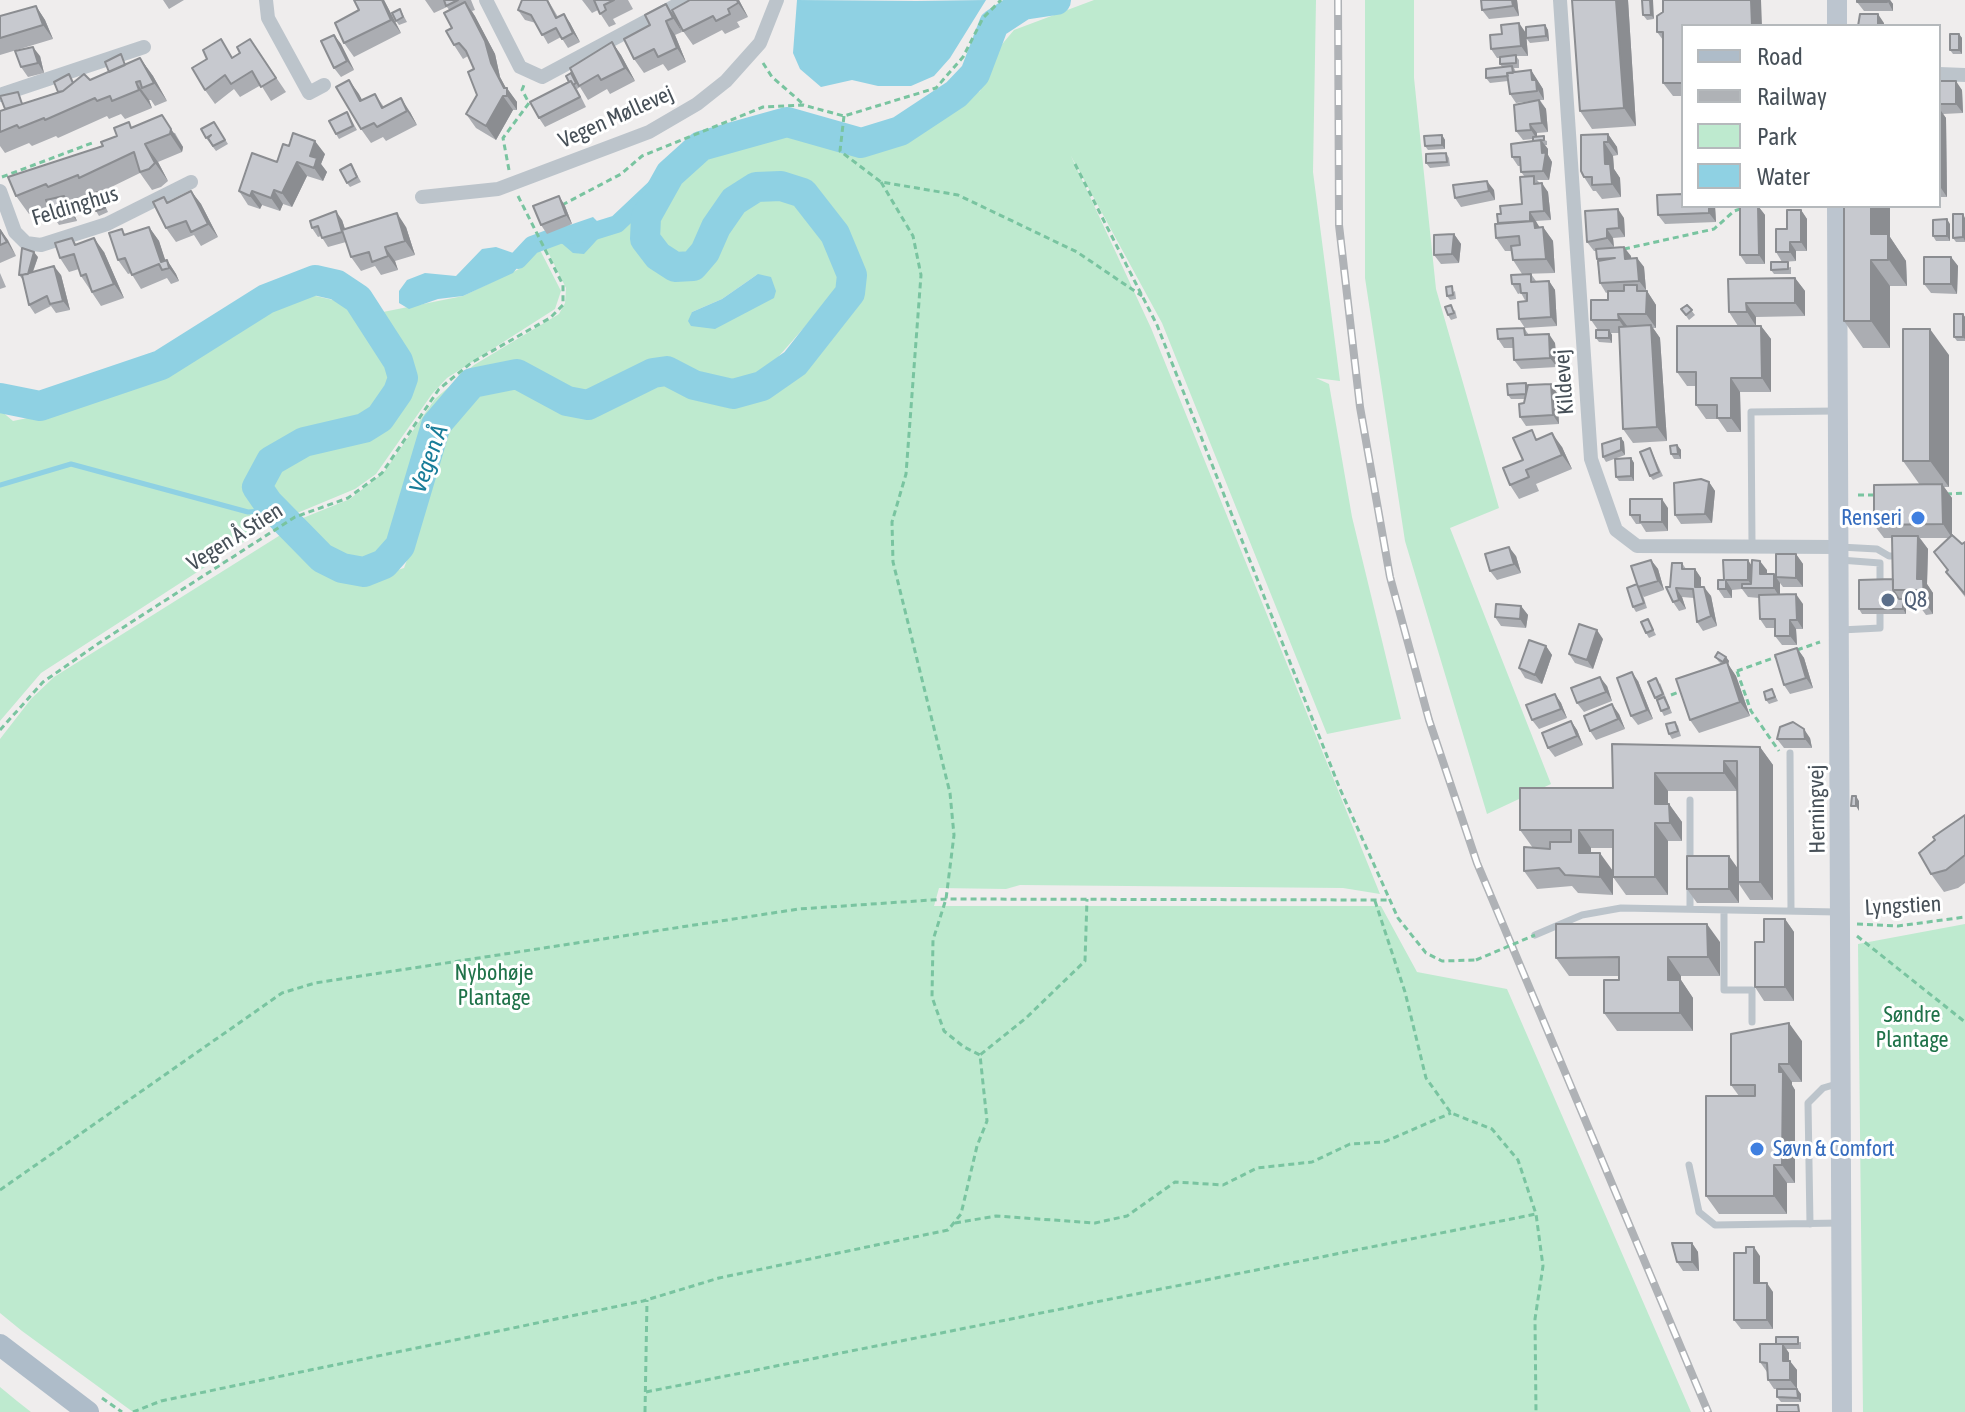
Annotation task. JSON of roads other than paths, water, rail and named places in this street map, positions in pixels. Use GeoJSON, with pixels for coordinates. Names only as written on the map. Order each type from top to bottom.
{"type":"FeatureCollection","features":[{"type":"Feature","properties":{"kind":"main road"},"geometry":{"type":"LineString","coordinates":[[0,1345],[88,1412]]}},
{"type":"Feature","properties":{"kind":"street"},"geometry":{"type":"LineString","coordinates":[[266,0],[268,18],[309,93],[324,85]]}},
{"type":"Feature","properties":{"kind":"street"},"geometry":{"type":"LineString","coordinates":[[486,0],[520,67],[542,77],[686,0]]}},
{"type":"Feature","properties":{"kind":"street","name":"Vegen Møllevej"},"geometry":{"type":"LineString","coordinates":[[422,197],[513,185],[649,132],[707,97],[726,81],[754,50],[777,0]]}},
{"type":"Feature","properties":{"kind":"street","name":"Kildevej"},"geometry":{"type":"LineString","coordinates":[[1560,0],[1591,459],[1616,530],[1637,546],[1752,544],[1838,554]]}},
{"type":"Feature","properties":{"kind":"street"},"geometry":{"type":"LineString","coordinates":[[1837,0],[1837,24]]}},
{"type":"Feature","properties":{"kind":"street"},"geometry":{"type":"LineString","coordinates":[[0,95],[144,47]]}},
{"type":"Feature","properties":{"kind":"street"},"geometry":{"type":"LineString","coordinates":[[1941,74],[1965,75]]}},
{"type":"Feature","properties":{"kind":"street","name":"Feldinghus"},"geometry":{"type":"LineString","coordinates":[[0,191],[15,232],[26,243],[41,245],[107,224],[191,182]]}},
{"type":"Feature","properties":{"kind":"street","name":"Herningvej"},"geometry":{"type":"LineString","coordinates":[[1837,208],[1842,1412]]}},
{"type":"Feature","properties":{"kind":"lane"},"geometry":{"type":"LineString","coordinates":[[1752,544],[1751,412],[1838,411]]}},
{"type":"Feature","properties":{"kind":"lane"},"geometry":{"type":"LineString","coordinates":[[1838,554],[1877,549],[1889,556],[1901,556]]}},
{"type":"Feature","properties":{"kind":"lane"},"geometry":{"type":"LineString","coordinates":[[1838,554],[1880,563],[1880,628],[1839,633]]}},
{"type":"Feature","properties":{"kind":"lane"},"geometry":{"type":"LineString","coordinates":[[1790,753],[1791,911]]}},
{"type":"Feature","properties":{"kind":"lane"},"geometry":{"type":"LineString","coordinates":[[1690,800],[1690,909]]}},
{"type":"Feature","properties":{"kind":"lane"},"geometry":{"type":"LineString","coordinates":[[1535,935],[1582,915],[1621,908],[1791,911],[1842,918]]}},
{"type":"Feature","properties":{"kind":"lane"},"geometry":{"type":"LineString","coordinates":[[1724,910],[1724,990],[1752,990],[1752,1022]]}},
{"type":"Feature","properties":{"kind":"lane"},"geometry":{"type":"LineString","coordinates":[[1810,1224],[1808,1103],[1823,1088],[1842,1082]]}},
{"type":"Feature","properties":{"kind":"lane"},"geometry":{"type":"LineString","coordinates":[[1689,1165],[1699,1212],[1715,1225],[1842,1223]]}},
{"type":"Feature","properties":{"kind":"water"},"geometry":{"type":"Polygon","coordinates":[[[797,0],[986,0],[950,58],[934,76],[911,86],[878,86],[852,80],[821,87],[800,69],[793,53],[797,0]]]}},
{"type":"Feature","properties":{"kind":"water"},"geometry":{"type":"Polygon","coordinates":[[[593,217],[606,230],[584,254],[573,253],[559,241],[561,228],[593,217]]]}},
{"type":"Feature","properties":{"kind":"water"},"geometry":{"type":"Polygon","coordinates":[[[532,243],[534,247],[513,273],[463,296],[438,299],[409,309],[399,303],[399,291],[407,280],[425,273],[456,276],[482,249],[496,247],[519,255],[532,243]]]}},
{"type":"Feature","properties":{"kind":"water"},"geometry":{"type":"Polygon","coordinates":[[[758,274],[771,277],[776,291],[774,298],[715,329],[691,326],[688,321],[692,312],[722,299],[758,274]]]}},
{"type":"Feature","properties":{"kind":"waterway","name":"Vegen Å"},"geometry":{"type":"LineString","coordinates":[[0,398],[40,406],[161,365],[266,299],[315,280],[337,285],[358,299],[398,361],[403,378],[398,392],[380,418],[364,428],[304,442],[271,461],[257,487],[268,503],[322,558],[342,568],[364,572],[384,564],[400,546],[436,425],[472,383],[517,374],[567,401],[588,405],[653,373],[667,371],[694,385],[733,394],[762,386],[795,363],[850,293],[852,275],[835,234],[803,193],[781,186],[756,187],[734,201],[716,227],[705,252],[693,266],[675,267],[658,256],[645,239],[646,217],[670,174],[701,146],[787,122],[861,143],[900,131],[956,94],[975,74],[994,24],[1023,5],[1056,0]]}},
{"type":"Feature","properties":{"kind":"waterway"},"geometry":{"type":"LineString","coordinates":[[518,260],[532,245],[559,235],[588,233],[617,224],[670,174]]}},
{"type":"Feature","properties":{"kind":"waterway"},"geometry":{"type":"LineString","coordinates":[[0,485],[71,464],[248,512],[275,510]]}},
{"type":"Feature","properties":{"kind":"railway"},"geometry":{"type":"LineString","coordinates":[[1338,0],[1339,225],[1360,407],[1390,577],[1429,720],[1477,863],[1708,1412]]}},
{"type":"Feature","properties":{"kind":"place","name":"Renseri"},"geometry":{"type":"Point","coordinates":[1918,518]}},
{"type":"Feature","properties":{"kind":"place","name":"Q8"},"geometry":{"type":"Point","coordinates":[1888,600]}},
{"type":"Feature","properties":{"kind":"place","name":"Søvn & Comfort"},"geometry":{"type":"Point","coordinates":[1757,1149]}},
{"type":"Feature","properties":{"kind":"park label","name":"Nybohøje Plantage"},"geometry":{"type":"Point","coordinates":[494,986]}},
{"type":"Feature","properties":{"kind":"park label","name":"Søndre Plantage"},"geometry":{"type":"Point","coordinates":[1912,1028]}}]}
